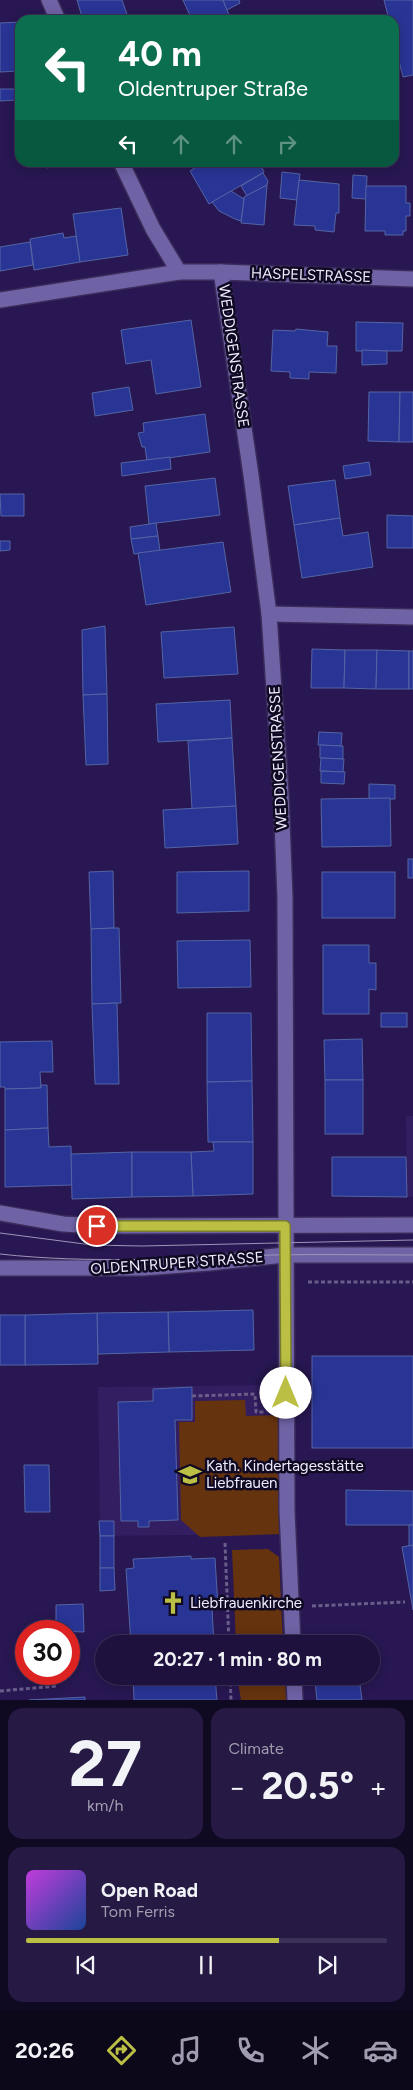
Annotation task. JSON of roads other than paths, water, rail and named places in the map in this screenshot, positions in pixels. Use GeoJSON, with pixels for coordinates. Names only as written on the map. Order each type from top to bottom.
{"type":"FeatureCollection","features":[{"type":"Feature","properties":{"kind":"street"},"geometry":{"type":"LineString","coordinates":[[49,0],[56,15]]}},
{"type":"Feature","properties":{"kind":"street"},"geometry":{"type":"LineString","coordinates":[[123,167],[154,229],[179,272]]}},
{"type":"Feature","properties":{"kind":"street","name":"HASPELSTRASSE"},"geometry":{"type":"LineString","coordinates":[[0,300],[179,272],[413,279]]}},
{"type":"Feature","properties":{"kind":"street","name":"WEDDIGENSTRASSE"},"geometry":{"type":"LineString","coordinates":[[221,272],[250,466],[269,614],[278,742],[285,898],[286,1411],[293,1635]]}},
{"type":"Feature","properties":{"kind":"street"},"geometry":{"type":"LineString","coordinates":[[269,614],[413,617]]}},
{"type":"Feature","properties":{"kind":"street","name":"OLDENTRUPER STRASSE"},"geometry":{"type":"LineString","coordinates":[[0,1213],[63,1224],[97,1226],[413,1226]]}},
{"type":"Feature","properties":{"kind":"street","name":"OLDENTRUPER STRASSE"},"geometry":{"type":"LineString","coordinates":[[0,1268],[142,1268],[209,1263],[285,1251],[413,1255]]}},
{"type":"Feature","properties":{"kind":"street"},"geometry":{"type":"LineString","coordinates":[[295,1685],[296,1700]]}},
{"type":"Feature","properties":{"kind":"tram line"},"geometry":{"type":"LineString","coordinates":[[0,1233],[92,1245],[142,1246],[413,1240]]}},
{"type":"Feature","properties":{"kind":"tram line"},"geometry":{"type":"LineString","coordinates":[[0,1254],[102,1260],[290,1255],[413,1255]]}},
{"type":"Feature","properties":{"kind":"place","name":"Kath. Kindertagesstätte Liebfrauen"},"geometry":{"type":"Point","coordinates":[190,1475]}},
{"type":"Feature","properties":{"kind":"place","name":"Liebfrauenkirche"},"geometry":{"type":"Point","coordinates":[173,1603]}}]}
